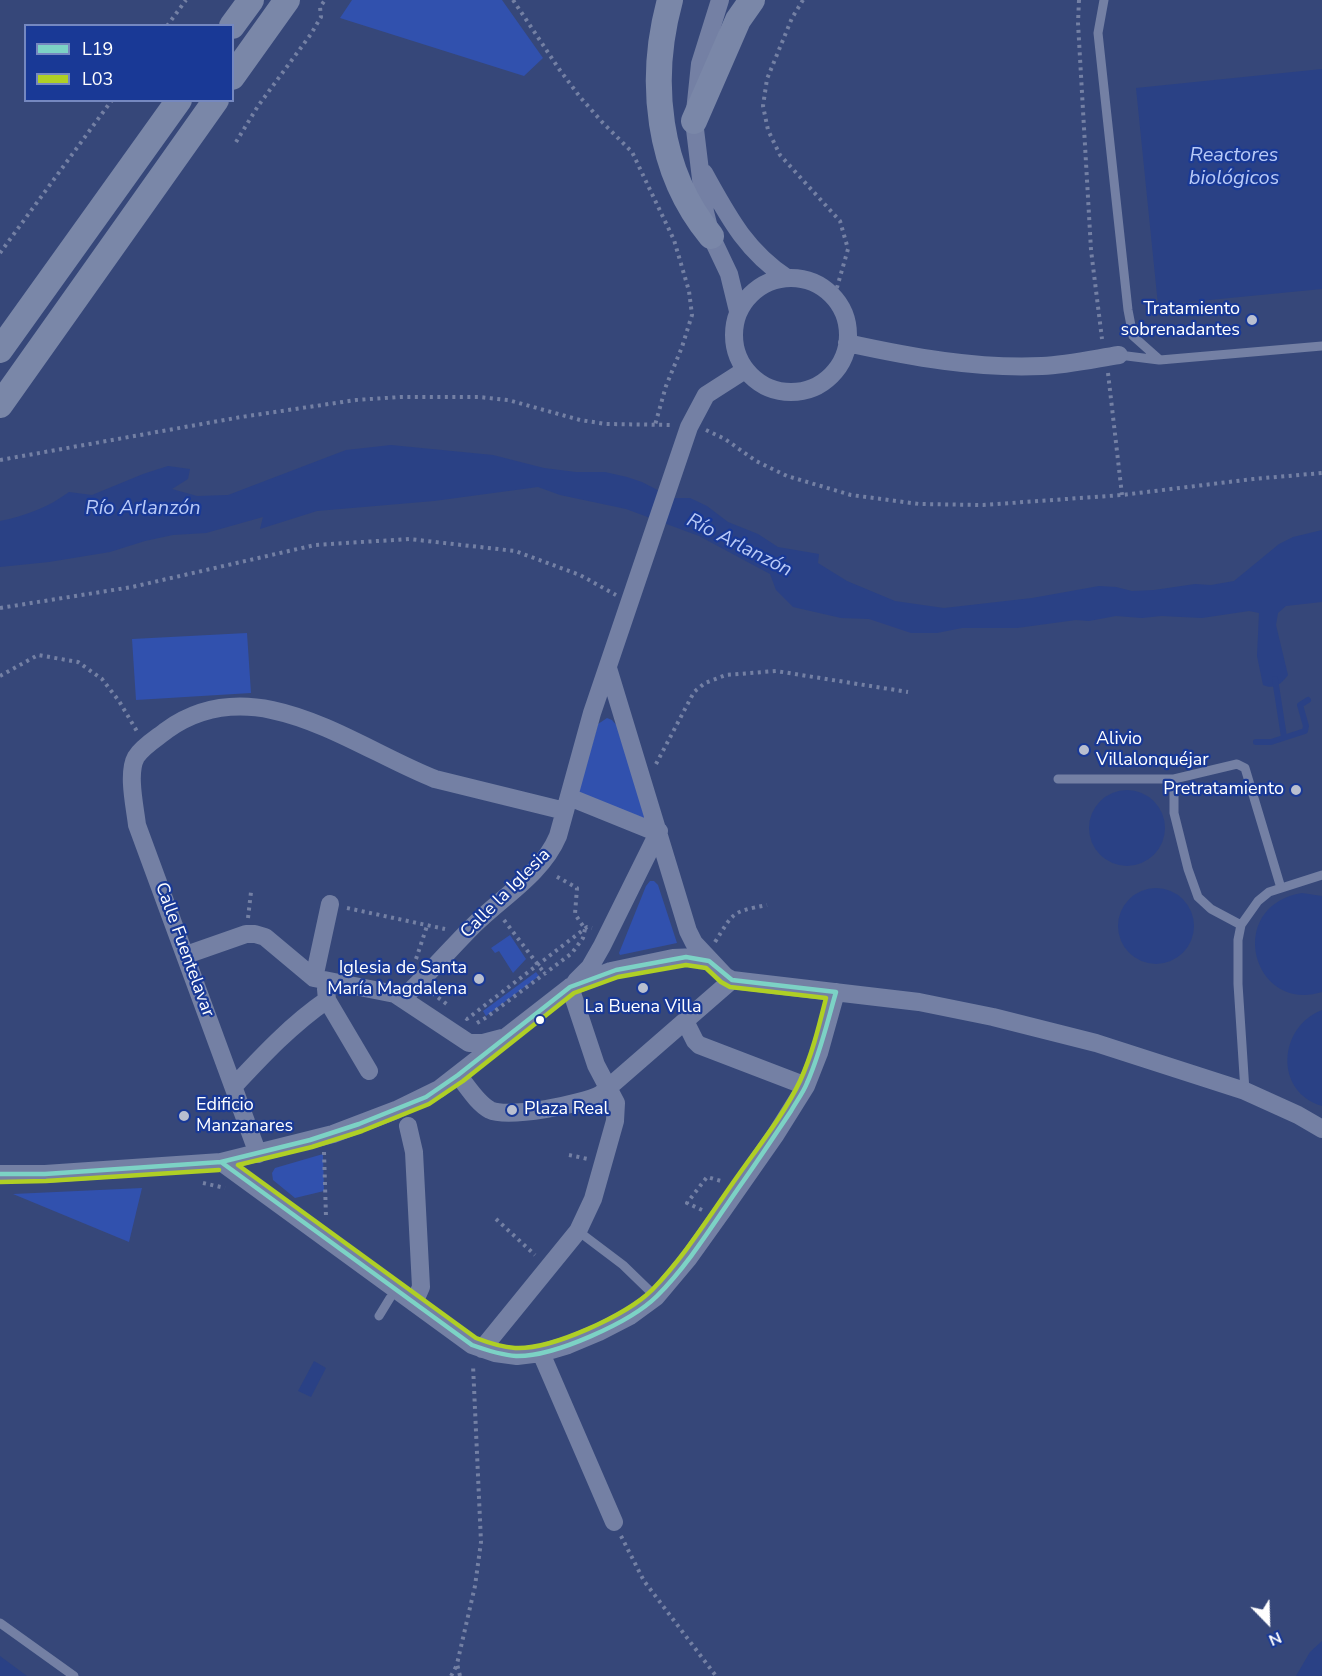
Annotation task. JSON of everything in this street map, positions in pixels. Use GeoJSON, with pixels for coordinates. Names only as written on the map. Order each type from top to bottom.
{"type":"FeatureCollection","features":[{"type":"Feature","properties":{"kind":"main road"},"geometry":{"type":"LineString","coordinates":[[233,24],[251,0]]}},
{"type":"Feature","properties":{"kind":"main road"},"geometry":{"type":"LineString","coordinates":[[234,74],[287,0]]}},
{"type":"Feature","properties":{"kind":"main road"},"geometry":{"type":"LineString","coordinates":[[670,0],[660,55],[658,96],[662,122],[668,152],[683,193],[694,216],[711,236]]}},
{"type":"Feature","properties":{"kind":"main road"},"geometry":{"type":"LineString","coordinates":[[694,120],[738,20],[752,0]]}},
{"type":"Feature","properties":{"kind":"main road"},"geometry":{"type":"LineString","coordinates":[[0,350],[178,102]]}},
{"type":"Feature","properties":{"kind":"main road"},"geometry":{"type":"LineString","coordinates":[[0,405],[215,102]]}},
{"type":"Feature","properties":{"kind":"street"},"geometry":{"type":"LineString","coordinates":[[720,0],[706,38],[700,64],[694,120],[705,212],[711,236],[729,274],[738,311],[733,336],[736,354],[745,370],[758,382],[775,390],[793,392],[810,388],[826,379],[838,366],[847,343],[848,331],[844,313],[834,298],[817,284],[805,279],[788,278],[771,281],[755,290],[738,311]]}},
{"type":"Feature","properties":{"kind":"street"},"geometry":{"type":"LineString","coordinates":[[700,166],[725,210],[751,248],[788,278]]}},
{"type":"Feature","properties":{"kind":"street"},"geometry":{"type":"LineString","coordinates":[[847,343],[895,354],[977,365],[1044,366],[1112,356]]}},
{"type":"Feature","properties":{"kind":"street","name":"Calle la Iglesia"},"geometry":{"type":"LineString","coordinates":[[404,998],[475,924],[541,864],[552,850],[592,713],[689,427],[706,395],[745,370]]}},
{"type":"Feature","properties":{"kind":"street"},"geometry":{"type":"LineString","coordinates":[[608,668],[688,931],[700,952],[725,976],[732,980],[919,1002],[993,1017],[1096,1043],[1245,1091],[1298,1115],[1322,1129]]}},
{"type":"Feature","properties":{"kind":"street"},"geometry":{"type":"LineString","coordinates":[[146,746],[171,728],[196,715],[222,708],[247,706],[270,709],[333,729],[435,779],[567,804],[658,832]]}},
{"type":"Feature","properties":{"kind":"street"},"geometry":{"type":"LineString","coordinates":[[592,713],[607,706],[614,707],[622,714]]}},
{"type":"Feature","properties":{"kind":"street","name":"Calle Fuentelavar"},"geometry":{"type":"LineString","coordinates":[[146,746],[136,758],[133,770],[133,796],[137,825],[258,1154]]}},
{"type":"Feature","properties":{"kind":"street"},"geometry":{"type":"LineString","coordinates":[[0,1174],[45,1174],[221,1162],[333,1134],[426,1097],[507,1037],[570,987],[590,967],[658,832]]}},
{"type":"Feature","properties":{"kind":"street"},"geometry":{"type":"LineString","coordinates":[[638,872],[651,867],[661,867],[671,874]]}},
{"type":"Feature","properties":{"kind":"street"},"geometry":{"type":"LineString","coordinates":[[330,904],[320,979],[327,1000],[369,1071]]}},
{"type":"Feature","properties":{"kind":"street"},"geometry":{"type":"LineString","coordinates":[[186,955],[246,934],[255,934],[265,937],[320,979],[387,991],[404,998],[458,1037],[470,1043],[483,1043],[507,1037]]}},
{"type":"Feature","properties":{"kind":"street"},"geometry":{"type":"LineString","coordinates":[[602,946],[608,963],[616,970]]}},
{"type":"Feature","properties":{"kind":"street"},"geometry":{"type":"LineString","coordinates":[[570,987],[616,970],[700,952]]}},
{"type":"Feature","properties":{"kind":"street"},"geometry":{"type":"LineString","coordinates":[[465,1070],[482,1104],[495,1112],[515,1112],[574,1104],[592,1099],[732,980]]}},
{"type":"Feature","properties":{"kind":"street"},"geometry":{"type":"LineString","coordinates":[[477,1347],[578,1231],[593,1199],[615,1121],[616,1103],[596,1065],[570,987]]}},
{"type":"Feature","properties":{"kind":"street"},"geometry":{"type":"LineString","coordinates":[[221,1162],[477,1347],[495,1353],[517,1356],[541,1353],[568,1345],[630,1316],[656,1298],[688,1259],[776,1134],[806,1086],[819,1053],[836,992]]}},
{"type":"Feature","properties":{"kind":"street"},"geometry":{"type":"LineString","coordinates":[[234,1086],[274,1043],[306,1014],[327,1000]]}},
{"type":"Feature","properties":{"kind":"street"},"geometry":{"type":"LineString","coordinates":[[685,1021],[699,1045],[806,1086]]}},
{"type":"Feature","properties":{"kind":"street"},"geometry":{"type":"LineString","coordinates":[[465,1070],[474,1057],[470,1043]]}},
{"type":"Feature","properties":{"kind":"street"},"geometry":{"type":"LineString","coordinates":[[408,1126],[414,1152],[420,1287],[414,1303]]}},
{"type":"Feature","properties":{"kind":"street"},"geometry":{"type":"LineString","coordinates":[[541,1353],[614,1522]]}},
{"type":"Feature","properties":{"kind":"lane"},"geometry":{"type":"LineString","coordinates":[[1104,0],[1098,33],[1128,310],[1133,336],[1160,360]]}},
{"type":"Feature","properties":{"kind":"lane"},"geometry":{"type":"LineString","coordinates":[[1112,356],[1160,360],[1322,346]]}},
{"type":"Feature","properties":{"kind":"lane"},"geometry":{"type":"LineString","coordinates":[[1058,779],[1174,779],[1237,764],[1245,768],[1281,888]]}},
{"type":"Feature","properties":{"kind":"lane"},"geometry":{"type":"LineString","coordinates":[[1174,779],[1174,813],[1188,869],[1198,897],[1211,909],[1241,925]]}},
{"type":"Feature","properties":{"kind":"lane"},"geometry":{"type":"LineString","coordinates":[[1245,1091],[1238,984],[1238,940],[1241,925],[1258,901],[1269,892],[1322,875]]}},
{"type":"Feature","properties":{"kind":"lane"},"geometry":{"type":"LineString","coordinates":[[578,1231],[623,1265],[656,1298]]}},
{"type":"Feature","properties":{"kind":"lane"},"geometry":{"type":"LineString","coordinates":[[379,1316],[390,1298]]}},
{"type":"Feature","properties":{"kind":"lane"},"geometry":{"type":"LineString","coordinates":[[0,1623],[74,1676]]}},
{"type":"Feature","properties":{"kind":"path"},"geometry":{"type":"LineString","coordinates":[[168,24],[186,0]]}},
{"type":"Feature","properties":{"kind":"path"},"geometry":{"type":"LineString","coordinates":[[236,142],[258,106],[316,26],[321,17],[320,7],[325,0]]}},
{"type":"Feature","properties":{"kind":"path"},"geometry":{"type":"LineString","coordinates":[[513,0],[573,87],[603,123],[632,152],[674,240],[689,291],[692,315],[666,386],[655,425]]}},
{"type":"Feature","properties":{"kind":"path"},"geometry":{"type":"LineString","coordinates":[[803,0],[792,18],[767,79],[764,106],[768,130],[780,156],[840,221],[848,249],[834,298]]}},
{"type":"Feature","properties":{"kind":"path"},"geometry":{"type":"LineString","coordinates":[[1079,0],[1078,23],[1091,250],[1112,356],[1110,380],[1122,495]]}},
{"type":"Feature","properties":{"kind":"path"},"geometry":{"type":"LineString","coordinates":[[0,254],[111,102]]}},
{"type":"Feature","properties":{"kind":"path"},"geometry":{"type":"LineString","coordinates":[[0,460],[241,417],[356,400],[401,397],[479,397],[508,400],[580,420],[606,424],[689,427]]}},
{"type":"Feature","properties":{"kind":"path"},"geometry":{"type":"LineString","coordinates":[[725,439],[756,461],[788,476],[851,495],[919,504],[983,505],[1122,495],[1322,473]]}},
{"type":"Feature","properties":{"kind":"path"},"geometry":{"type":"LineString","coordinates":[[0,608],[132,587],[315,545],[409,539],[515,551],[580,575],[630,601]]}},
{"type":"Feature","properties":{"kind":"path"},"geometry":{"type":"LineString","coordinates":[[0,676],[38,655],[78,662],[102,680],[119,701],[146,746]]}},
{"type":"Feature","properties":{"kind":"path"},"geometry":{"type":"LineString","coordinates":[[645,786],[694,692],[705,683],[726,675],[776,671],[908,692]]}},
{"type":"Feature","properties":{"kind":"path"},"geometry":{"type":"LineString","coordinates":[[459,1013],[478,1023],[578,947],[585,929],[575,914],[577,888],[548,872]]}},
{"type":"Feature","properties":{"kind":"path"},"geometry":{"type":"LineString","coordinates":[[247,924],[251,892]]}},
{"type":"Feature","properties":{"kind":"path"},"geometry":{"type":"LineString","coordinates":[[330,904],[452,931]]}},
{"type":"Feature","properties":{"kind":"path"},"geometry":{"type":"LineString","coordinates":[[700,952],[734,914],[767,905]]}},
{"type":"Feature","properties":{"kind":"path"},"geometry":{"type":"LineString","coordinates":[[500,915],[545,974]]}},
{"type":"Feature","properties":{"kind":"path"},"geometry":{"type":"LineString","coordinates":[[467,1019],[539,965]]}},
{"type":"Feature","properties":{"kind":"path"},"geometry":{"type":"LineString","coordinates":[[425,987],[450,1006]]}},
{"type":"Feature","properties":{"kind":"path"},"geometry":{"type":"LineString","coordinates":[[314,1152],[324,1149],[326,1218]]}},
{"type":"Feature","properties":{"kind":"path"},"geometry":{"type":"LineString","coordinates":[[496,1219],[548,1267]]}},
{"type":"Feature","properties":{"kind":"path"},"geometry":{"type":"LineString","coordinates":[[451,1676],[457,1664],[475,1586],[481,1542],[477,1347]]}},
{"type":"Feature","properties":{"kind":"path"},"geometry":{"type":"LineString","coordinates":[[614,1522],[644,1581],[716,1676]]}},
{"type":"Feature","properties":{"kind":"path"},"geometry":{"type":"LineString","coordinates":[[457,1664],[460,1676]]}},
{"type":"Feature","properties":{"kind":"shaded area"},"geometry":{"type":"Polygon","coordinates":[[[352,0],[502,0],[543,58],[524,76],[340,18],[352,0]]]}},
{"type":"Feature","properties":{"kind":"shaded area"},"geometry":{"type":"Polygon","coordinates":[[[247,633],[251,693],[136,700],[132,639],[247,633]]]}},
{"type":"Feature","properties":{"kind":"shaded area"},"geometry":{"type":"Polygon","coordinates":[[[607,718],[618,727],[646,819],[578,794],[598,724],[607,718]]]}},
{"type":"Feature","properties":{"kind":"shaded area"},"geometry":{"type":"Polygon","coordinates":[[[650,881],[658,885],[677,943],[620,955],[646,886],[650,881]]]}},
{"type":"Feature","properties":{"kind":"shaded area"},"geometry":{"type":"Polygon","coordinates":[[[510,935],[526,959],[513,973],[499,951],[495,953],[491,948],[510,935]]]}},
{"type":"Feature","properties":{"kind":"shaded area"},"geometry":{"type":"Polygon","coordinates":[[[536,972],[539,976],[486,1016],[483,1011],[536,972]]]}},
{"type":"Feature","properties":{"kind":"shaded area"},"geometry":{"type":"Polygon","coordinates":[[[323,1154],[324,1191],[295,1198],[273,1180],[272,1173],[275,1168],[323,1154]]]}},
{"type":"Feature","properties":{"kind":"shaded area"},"geometry":{"type":"Polygon","coordinates":[[[142,1188],[129,1242],[13,1194],[142,1188]]]}},
{"type":"Feature","properties":{"kind":"water","name":"Reactores biológicos"},"geometry":{"type":"Polygon","coordinates":[[[1322,69],[1322,289],[1158,305],[1136,88],[1322,69]]]}},
{"type":"Feature","properties":{"kind":"water","name":"Río Arlanzón"},"geometry":{"type":"Polygon","coordinates":[[[391,445],[493,455],[544,468],[576,472],[605,472],[627,477],[673,498],[690,498],[707,506],[728,522],[758,534],[778,547],[819,554],[818,563],[847,581],[895,601],[944,608],[1032,598],[1099,586],[1132,591],[1234,581],[1279,544],[1293,537],[1322,530],[1322,602],[1286,606],[1278,613],[1276,625],[1288,675],[1283,681],[1271,687],[1263,685],[1257,656],[1259,613],[1249,611],[1202,618],[1116,616],[1017,628],[962,628],[937,633],[911,633],[869,619],[841,618],[793,607],[776,590],[770,574],[699,536],[626,509],[560,495],[538,487],[434,501],[317,511],[260,529],[263,517],[206,533],[173,535],[145,541],[110,552],[0,567],[0,521],[36,510],[69,492],[92,495],[168,466],[190,469],[188,479],[172,489],[197,496],[228,495],[346,450],[391,445]]]}},
{"type":"Feature","properties":{"kind":"water"},"geometry":{"type":"Polygon","coordinates":[[[1120,790],[1134,790],[1148,796],[1159,807],[1165,821],[1162,843],[1154,855],[1134,866],[1120,866],[1106,860],[1095,849],[1089,835],[1089,821],[1095,807],[1106,796],[1120,790]]]}},
{"type":"Feature","properties":{"kind":"water"},"geometry":{"type":"Polygon","coordinates":[[[1149,888],[1163,888],[1177,894],[1188,905],[1194,919],[1191,941],[1183,953],[1163,964],[1149,964],[1135,958],[1124,947],[1118,933],[1118,919],[1124,905],[1135,894],[1149,888]]]}},
{"type":"Feature","properties":{"kind":"water"},"geometry":{"type":"Polygon","coordinates":[[[1302,893],[1322,896],[1322,992],[1298,995],[1278,988],[1264,974],[1256,956],[1256,936],[1262,917],[1278,902],[1302,893]]]}},
{"type":"Feature","properties":{"kind":"water"},"geometry":{"type":"Polygon","coordinates":[[[1322,1010],[1322,1106],[1306,1099],[1296,1087],[1289,1074],[1288,1059],[1290,1044],[1297,1030],[1307,1018],[1322,1010]]]}},
{"type":"Feature","properties":{"kind":"water"},"geometry":{"type":"Polygon","coordinates":[[[314,1361],[326,1368],[311,1397],[298,1391],[314,1361]]]}},
{"type":"Feature","properties":{"kind":"water"},"geometry":{"type":"Polygon","coordinates":[[[1322,1641],[1322,1676],[1296,1676],[1310,1652],[1322,1641]]]}},
{"type":"Feature","properties":{"kind":"water"},"geometry":{"type":"Polygon","coordinates":[[[0,1656],[27,1676],[0,1676],[0,1656]]]}},
{"type":"Feature","properties":{"kind":"waterway"},"geometry":{"type":"LineString","coordinates":[[1275,679],[1284,737]]}},
{"type":"Feature","properties":{"kind":"waterway"},"geometry":{"type":"LineString","coordinates":[[1256,742],[1271,742],[1305,731],[1306,726],[1300,705],[1308,700]]}},
{"type":"Feature","properties":{"kind":"transit line","name":"L19"},"geometry":{"type":"LineString","coordinates":[[686,957],[709,961],[732,980],[836,992],[820,1050],[804,1090],[702,1241],[657,1296],[611,1327],[591,1336],[532,1355],[516,1356],[472,1345],[221,1162],[310,1140],[359,1124],[426,1097],[458,1075],[570,987],[616,970],[686,957]]}},
{"type":"Feature","properties":{"kind":"transit line","name":"L03"},"geometry":{"type":"LineString","coordinates":[[686,965],[706,968],[730,987],[826,998],[818,1030],[804,1071],[787,1105],[686,1249],[664,1277],[640,1300],[588,1329],[530,1347],[505,1347],[476,1338],[238,1165],[312,1147],[362,1131],[429,1104],[463,1081],[574,993],[618,977],[686,965]]}},
{"type":"Feature","properties":{"kind":"transit line","name":"L19"},"geometry":{"type":"LineString","coordinates":[[0,1174],[45,1174],[221,1162]]}},
{"type":"Feature","properties":{"kind":"transit line","name":"L03"},"geometry":{"type":"LineString","coordinates":[[0,1182],[219,1170]]}},
{"type":"Feature","properties":{"kind":"place","name":"Tratamiento sobrenadantes"},"geometry":{"type":"Point","coordinates":[1252,320]}},
{"type":"Feature","properties":{"kind":"place","name":"Alivio Villalonquéjar"},"geometry":{"type":"Point","coordinates":[1084,750]}},
{"type":"Feature","properties":{"kind":"place","name":"Pretratamiento"},"geometry":{"type":"Point","coordinates":[1296,790]}},
{"type":"Feature","properties":{"kind":"place","name":"Iglesia de Santa María Magdalena"},"geometry":{"type":"Point","coordinates":[479,979]}},
{"type":"Feature","properties":{"kind":"place","name":"La Buena Villa"},"geometry":{"type":"Point","coordinates":[643,988]}},
{"type":"Feature","properties":{"kind":"place","name":"Plaza Real"},"geometry":{"type":"Point","coordinates":[512,1110]}},
{"type":"Feature","properties":{"kind":"place","name":"Edificio Manzanares"},"geometry":{"type":"Point","coordinates":[184,1116]}}]}
